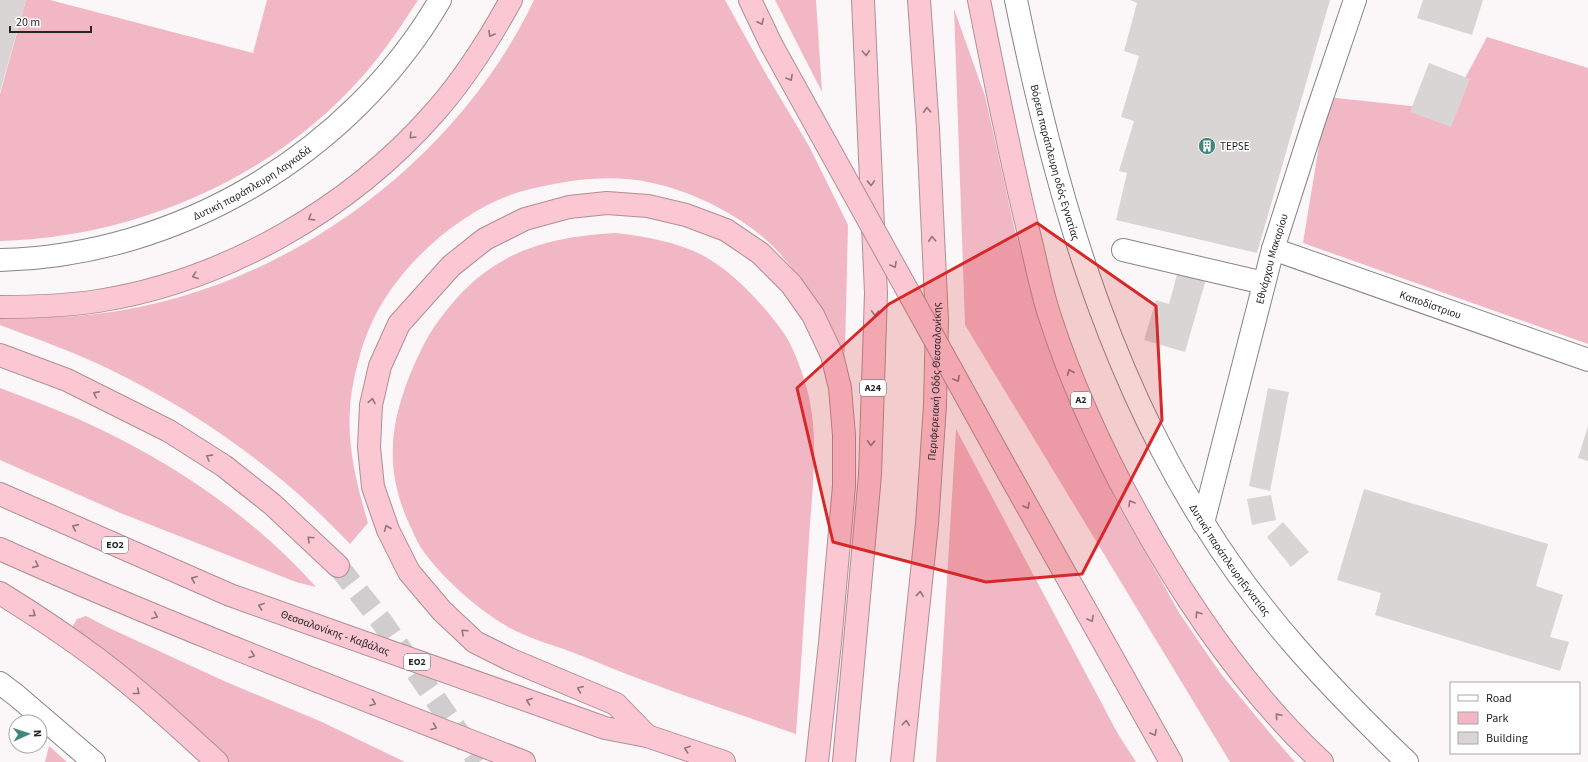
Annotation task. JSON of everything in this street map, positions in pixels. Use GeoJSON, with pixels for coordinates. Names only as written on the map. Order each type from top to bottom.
{"type":"FeatureCollection","features":[{"type":"Feature","properties":{"kind":"highway"},"geometry":{"type":"LineString","coordinates":[[0,307],[41,306],[98,301],[170,284],[209,270],[276,238],[301,224],[339,199],[380,167],[435,112],[470,67],[511,0]]}},
{"type":"Feature","properties":{"kind":"highway"},"geometry":{"type":"LineString","coordinates":[[750,0],[771,44],[1008,472],[1171,762]]}},
{"type":"Feature","properties":{"kind":"highway","name":"Α24"},"geometry":{"type":"LineString","coordinates":[[844,762],[870,475],[876,293],[863,0]]}},
{"type":"Feature","properties":{"kind":"highway","name":"Περιφερειακή Οδός Θεσσαλονίκης"},"geometry":{"type":"LineString","coordinates":[[902,762],[927,524],[935,405],[937,320],[928,129],[919,0]]}},
{"type":"Feature","properties":{"kind":"highway","name":"Α2"},"geometry":{"type":"LineString","coordinates":[[979,0],[1016,180],[1049,316],[1092,427],[1155,546],[1207,626],[1235,665],[1267,703],[1304,746],[1322,762]]}},
{"type":"Feature","properties":{"kind":"highway"},"geometry":{"type":"LineString","coordinates":[[647,736],[616,704],[509,659],[475,642],[442,611],[409,572],[388,530],[373,486],[369,447],[371,405],[380,366],[399,324],[451,266],[485,239],[525,219],[569,207],[607,203],[648,206],[686,215],[726,230],[760,253],[790,284],[813,315],[832,355],[840,388],[844,435],[844,486],[832,627],[817,762]]}},
{"type":"Feature","properties":{"kind":"highway"},"geometry":{"type":"LineString","coordinates":[[0,355],[67,380],[169,431],[224,466],[266,499],[338,566]]}},
{"type":"Feature","properties":{"kind":"highway","name":"Θεσσαλονίκης - Καβάλας"},"geometry":{"type":"LineString","coordinates":[[0,494],[230,595],[605,728],[647,736],[724,762]]}},
{"type":"Feature","properties":{"kind":"highway"},"geometry":{"type":"LineString","coordinates":[[0,549],[215,641],[524,762]]}},
{"type":"Feature","properties":{"kind":"highway"},"geometry":{"type":"LineString","coordinates":[[0,593],[99,660],[163,713],[217,762]]}},
{"type":"Feature","properties":{"kind":"street","name":"Δυτική παράπλευρη Λαγκαδά"},"geometry":{"type":"LineString","coordinates":[[0,260],[75,252],[133,238],[170,226],[199,214],[264,180],[311,147],[348,115],[368,95],[406,52],[440,0]]}},
{"type":"Feature","properties":{"kind":"street","name":"Βόρεια παράπλευρη οδός Εγνατίας"},"geometry":{"type":"LineString","coordinates":[[1016,0],[1042,116],[1066,206],[1105,321]]}},
{"type":"Feature","properties":{"kind":"street","name":"Εθνάρχου Μακαρίου"},"geometry":{"type":"LineString","coordinates":[[1203,523],[1273,249],[1355,0]]}},
{"type":"Feature","properties":{"kind":"street","name":"Καποδίστριου"},"geometry":{"type":"LineString","coordinates":[[1273,249],[1588,360]]}},
{"type":"Feature","properties":{"kind":"street"},"geometry":{"type":"LineString","coordinates":[[1123,250],[1264,283]]}},
{"type":"Feature","properties":{"kind":"street","name":"Δυτική παράπλευρηΕγνατίας"},"geometry":{"type":"LineString","coordinates":[[1105,321],[1152,431],[1203,523],[1241,578],[1277,625],[1341,696],[1407,762]]}},
{"type":"Feature","properties":{"kind":"street"},"geometry":{"type":"LineString","coordinates":[[0,683],[94,762]]}},
{"type":"Feature","properties":{"kind":"highlighted area"},"geometry":{"type":"Polygon","coordinates":[[[1037,223],[1156,306],[1162,420],[1082,574],[986,582],[833,542],[797,388],[889,304],[1037,223]]]}},
{"type":"Feature","properties":{"kind":"green space"},"geometry":{"type":"Polygon","coordinates":[[[26,0],[50,0],[253,53],[267,0],[418,0],[385,49],[346,94],[311,126],[272,155],[231,180],[187,200],[142,217],[95,230],[48,238],[0,241],[0,94],[26,0]]]}},
{"type":"Feature","properties":{"kind":"green space"},"geometry":{"type":"Polygon","coordinates":[[[534,0],[725,0],[766,74],[809,146],[848,225],[845,353],[805,287],[782,256],[769,242],[742,221],[701,199],[658,184],[632,179],[609,178],[565,182],[510,195],[467,217],[427,248],[393,287],[380,307],[369,329],[362,347],[354,379],[350,417],[350,435],[358,488],[368,523],[350,544],[324,517],[296,492],[267,468],[207,424],[143,386],[109,369],[69,351],[0,325],[0,316],[48,317],[96,314],[164,301],[231,279],[294,249],[354,211],[409,167],[458,116],[500,60],[534,0]]]}},
{"type":"Feature","properties":{"kind":"green space"},"geometry":{"type":"Polygon","coordinates":[[[775,0],[816,0],[822,92],[775,0]]]}},
{"type":"Feature","properties":{"kind":"green space"},"geometry":{"type":"Polygon","coordinates":[[[954,9],[985,96],[1015,231],[1040,316],[1090,445],[1115,499],[1180,614],[1221,674],[1295,762],[1230,762],[965,325],[954,9]]]}},
{"type":"Feature","properties":{"kind":"green space"},"geometry":{"type":"Polygon","coordinates":[[[1487,37],[1588,68],[1588,344],[1303,243],[1327,97],[1448,110],[1487,37]]]}},
{"type":"Feature","properties":{"kind":"green space"},"geometry":{"type":"Polygon","coordinates":[[[615,233],[672,243],[704,256],[726,271],[757,300],[787,338],[802,373],[812,414],[814,432],[814,468],[796,734],[635,677],[573,652],[526,636],[508,627],[472,602],[439,571],[421,548],[400,500],[393,467],[393,444],[394,431],[400,405],[413,367],[426,340],[446,311],[463,291],[481,275],[501,262],[521,252],[542,244],[565,239],[615,233]]]}},
{"type":"Feature","properties":{"kind":"green space"},"geometry":{"type":"Polygon","coordinates":[[[0,388],[46,405],[91,425],[147,453],[173,469],[225,504],[249,523],[273,543],[316,587],[296,582],[118,512],[0,460],[0,388]]]}},
{"type":"Feature","properties":{"kind":"green space"},"geometry":{"type":"Polygon","coordinates":[[[956,429],[1118,734],[1136,762],[936,762],[956,429]]]}},
{"type":"Feature","properties":{"kind":"green space"},"geometry":{"type":"Polygon","coordinates":[[[86,616],[224,681],[322,722],[405,762],[217,762],[72,636],[72,627],[77,619],[86,616]]]}},
{"type":"Feature","properties":{"kind":"green space"},"geometry":{"type":"Polygon","coordinates":[[[49,746],[67,762],[45,762],[49,746]]]}},
{"type":"Feature","properties":{"kind":"building"},"geometry":{"type":"Polygon","coordinates":[[[0,0],[26,0],[0,92],[0,0]]]}},
{"type":"Feature","properties":{"kind":"building","name":"TEPSE"},"geometry":{"type":"Polygon","coordinates":[[[1130,0],[1330,0],[1257,253],[1116,220],[1127,173],[1119,171],[1134,121],[1121,117],[1139,56],[1124,51],[1137,3],[1130,0]]]}},
{"type":"Feature","properties":{"kind":"building"},"geometry":{"type":"Polygon","coordinates":[[[1423,0],[1483,0],[1472,35],[1417,18],[1423,0]]]}},
{"type":"Feature","properties":{"kind":"building"},"geometry":{"type":"Polygon","coordinates":[[[1429,63],[1470,79],[1451,127],[1410,112],[1429,63]]]}},
{"type":"Feature","properties":{"kind":"building"},"geometry":{"type":"Polygon","coordinates":[[[1178,271],[1206,279],[1185,352],[1144,340],[1156,300],[1169,304],[1178,271]]]}},
{"type":"Feature","properties":{"kind":"building"},"geometry":{"type":"Polygon","coordinates":[[[1268,388],[1289,392],[1270,491],[1249,486],[1268,388]]]}},
{"type":"Feature","properties":{"kind":"building"},"geometry":{"type":"Polygon","coordinates":[[[1588,426],[1588,461],[1578,458],[1588,426]]]}},
{"type":"Feature","properties":{"kind":"building"},"geometry":{"type":"Polygon","coordinates":[[[1364,489],[1548,544],[1536,586],[1563,595],[1550,637],[1569,642],[1560,671],[1375,615],[1381,593],[1337,580],[1364,489]]]}},
{"type":"Feature","properties":{"kind":"building"},"geometry":{"type":"Polygon","coordinates":[[[1271,495],[1276,520],[1252,525],[1247,499],[1271,495]]]}},
{"type":"Feature","properties":{"kind":"building"},"geometry":{"type":"Polygon","coordinates":[[[1283,522],[1309,552],[1291,567],[1267,537],[1283,522]]]}},
{"type":"Feature","properties":{"kind":"tunnel"},"geometry":{"type":"LineString","coordinates":[[338,566],[382,622],[479,762]]}},
{"type":"Feature","properties":{"kind":"place","name":"TEPSE"},"geometry":{"type":"Point","coordinates":[1207,146]}}]}
